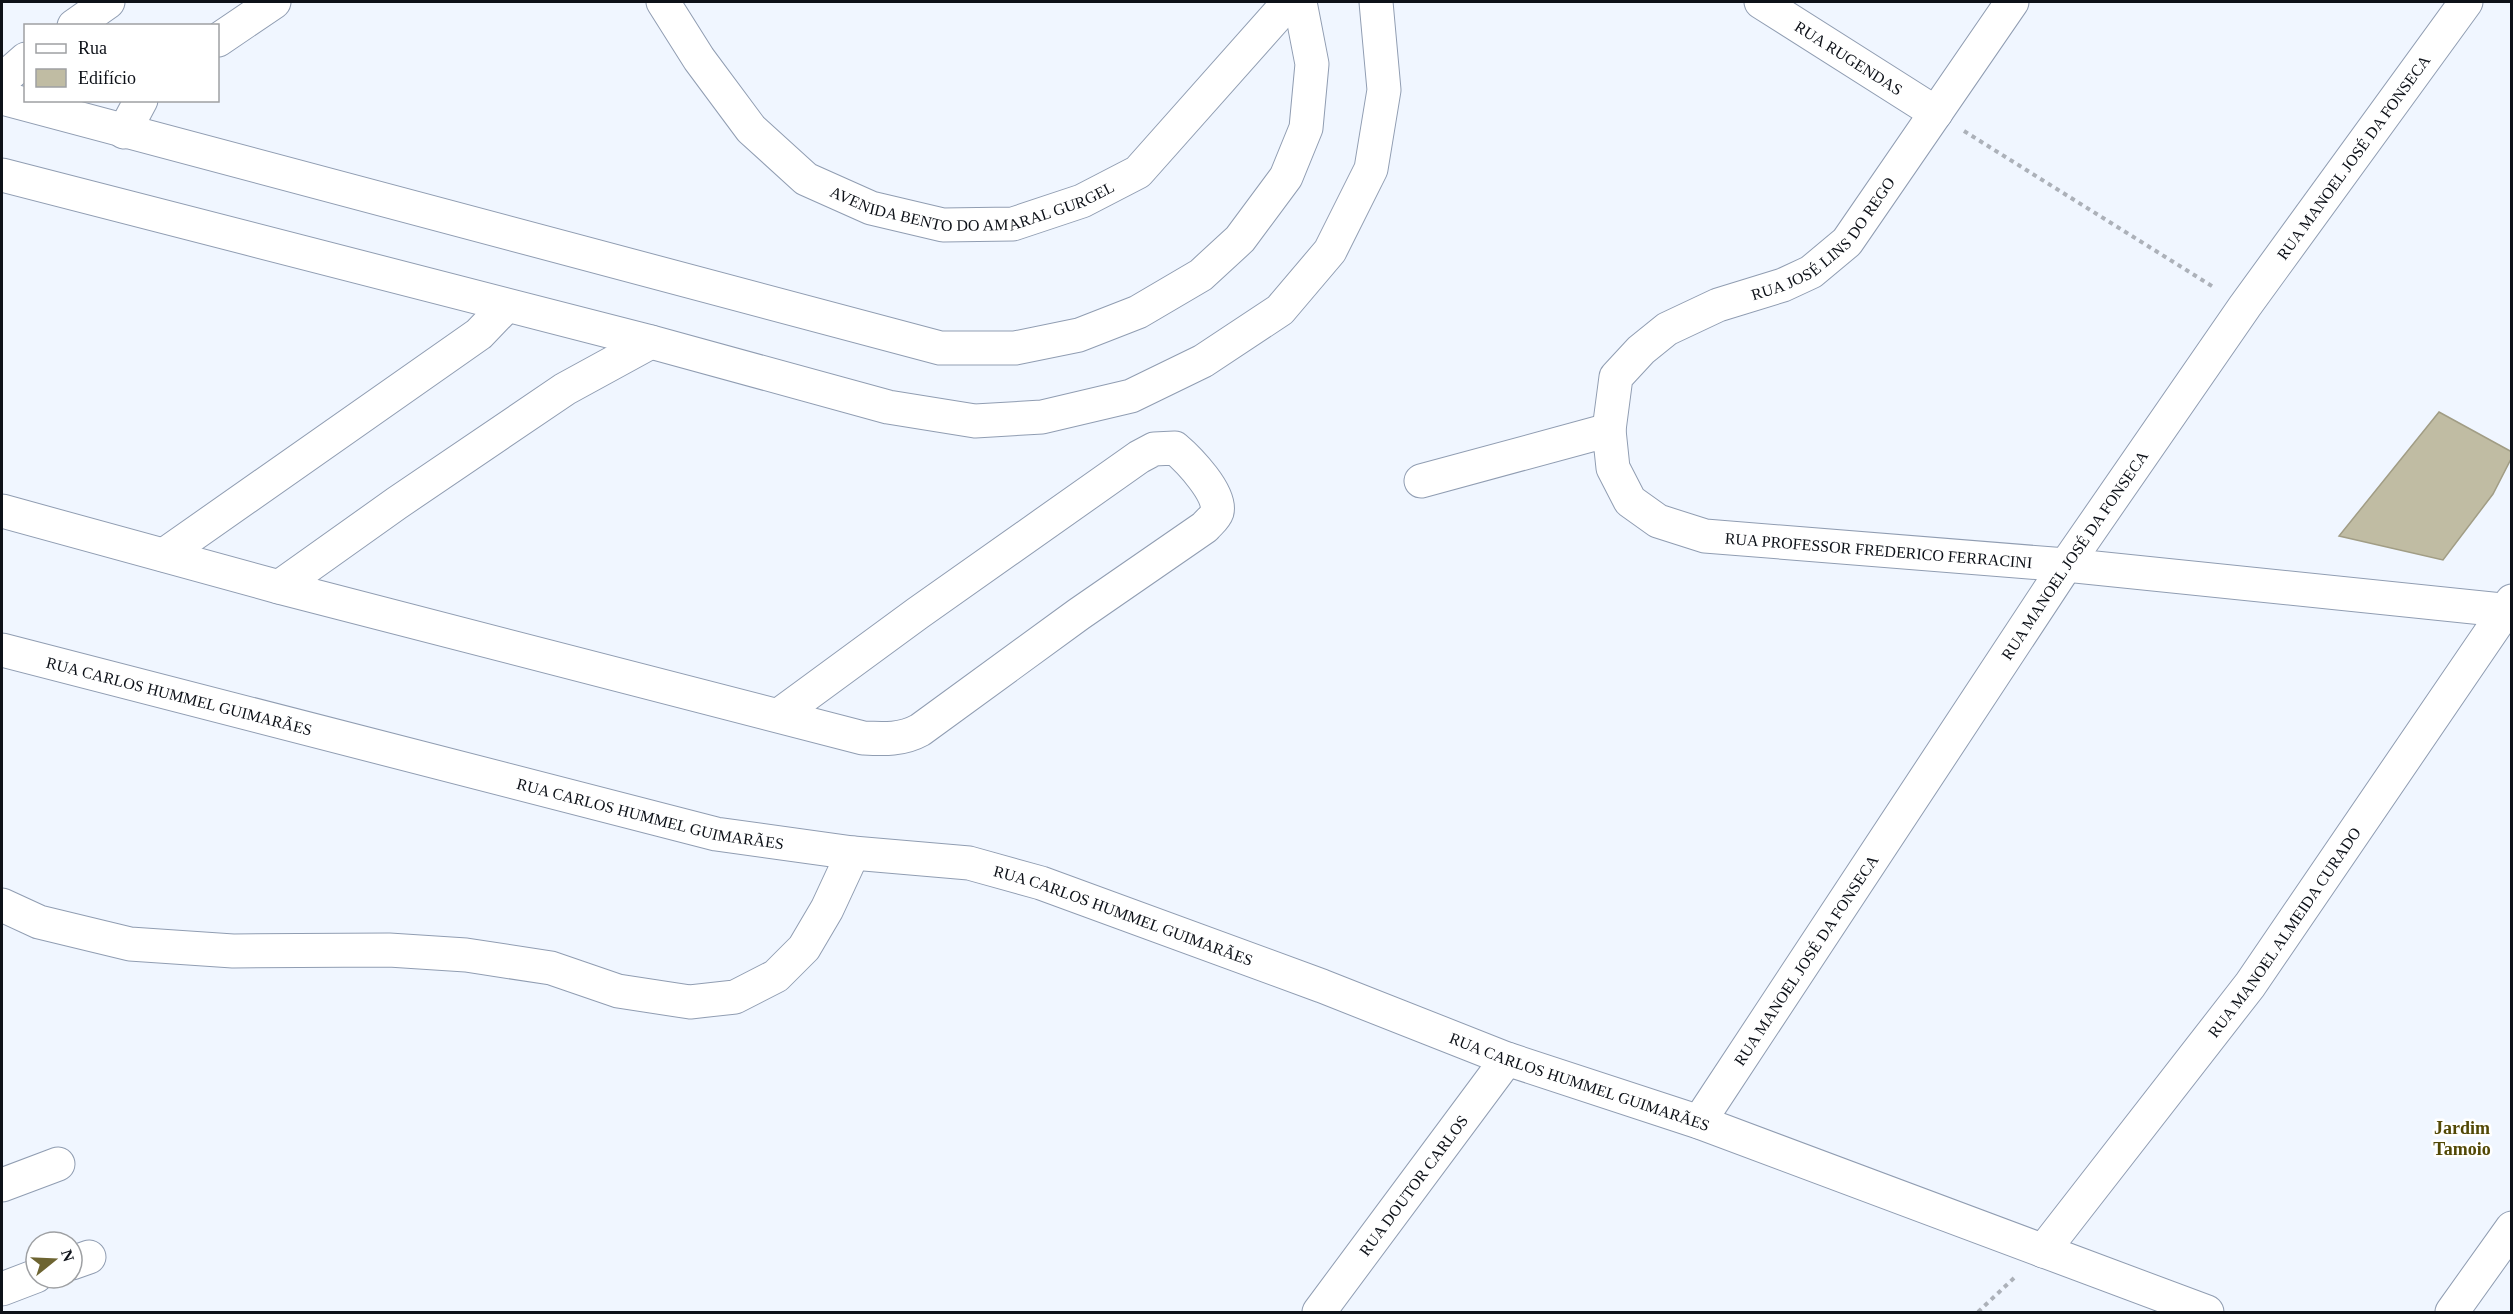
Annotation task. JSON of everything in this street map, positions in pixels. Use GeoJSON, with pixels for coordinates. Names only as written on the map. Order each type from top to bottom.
{"type":"FeatureCollection","features":[{"type":"Feature","properties":{"kind":"street"},"geometry":{"type":"LineString","coordinates":[[77,24],[108,2]]}},
{"type":"Feature","properties":{"kind":"street"},"geometry":{"type":"LineString","coordinates":[[219,39],[274,2]]}},
{"type":"Feature","properties":{"kind":"street","name":"AVENIDA BENTO DO AMARAL GURGEL"},"geometry":{"type":"LineString","coordinates":[[663,2],[699,58],[751,129],[806,179],[871,208],[943,225],[954,225],[1013,224],[1082,201],[1138,172],[1289,2]]}},
{"type":"Feature","properties":{"kind":"street"},"geometry":{"type":"LineString","coordinates":[[2,98],[940,348],[1015,348],[1079,334],[1138,312],[1201,276],[1240,239],[1286,177],[1306,128],[1312,64],[1300,2]]}},
{"type":"Feature","properties":{"kind":"street"},"geometry":{"type":"LineString","coordinates":[[9,184],[651,342],[888,407],[975,421],[1042,417],[1131,396],[1203,361],[1280,310],[1330,250],[1371,169],[1384,90],[1376,2]]}},
{"type":"Feature","properties":{"kind":"street","name":"RUA RUGENDAS"},"geometry":{"type":"LineString","coordinates":[[1761,2],[1936,113]]}},
{"type":"Feature","properties":{"kind":"street","name":"RUA JOSÉ LINS DO REGO"},"geometry":{"type":"LineString","coordinates":[[1609,430],[1616,377],[1641,350],[1667,329],[1718,305],[1783,285],[1811,272],[1847,242],[2012,2]]}},
{"type":"Feature","properties":{"kind":"street","name":"RUA MANOEL JOSÉ DA FONSECA"},"geometry":{"type":"LineString","coordinates":[[1699,1122],[2066,565],[2245,306],[2466,2]]}},
{"type":"Feature","properties":{"kind":"street"},"geometry":{"type":"LineString","coordinates":[[2,80],[24,61]]}},
{"type":"Feature","properties":{"kind":"street"},"geometry":{"type":"LineString","coordinates":[[124,132],[140,102]]}},
{"type":"Feature","properties":{"kind":"street"},"geometry":{"type":"LineString","coordinates":[[164,555],[479,334],[506,306]]}},
{"type":"Feature","properties":{"kind":"street"},"geometry":{"type":"LineString","coordinates":[[279,587],[397,503],[565,389],[651,342]]}},
{"type":"Feature","properties":{"kind":"street"},"geometry":{"type":"LineString","coordinates":[[1421,481],[1609,430]]}},
{"type":"Feature","properties":{"kind":"street","name":"RUA PROFESSOR FREDERICO FERRACINI"},"geometry":{"type":"LineString","coordinates":[[1609,430],[1613,468],[1630,501],[1658,521],[1705,536],[2066,565],[2510,607]]}},
{"type":"Feature","properties":{"kind":"street"},"geometry":{"type":"LineString","coordinates":[[2,511],[279,587],[863,738],[889,739],[909,736],[1204,527],[1218,509],[1216,500],[1203,477],[1175,448],[1154,449],[1139,457],[927,606],[779,715]]}},
{"type":"Feature","properties":{"kind":"street","name":"RUA MANOEL ALMEIDA CURADO"},"geometry":{"type":"LineString","coordinates":[[2043,1251],[2250,985],[2510,607]]}},
{"type":"Feature","properties":{"kind":"street","name":"RUA CARLOS HUMMEL GUIMARÃES"},"geometry":{"type":"LineString","coordinates":[[2,650],[716,834],[853,853],[969,863],[1041,883],[1322,986],[1507,1059],[1699,1122],[2207,1312]]}},
{"type":"Feature","properties":{"kind":"street"},"geometry":{"type":"LineString","coordinates":[[2,905],[39,922],[130,944],[233,951],[388,950],[466,955],[551,968],[618,992],[690,1002],[735,996],[776,976],[804,948],[827,909],[853,853]]}},
{"type":"Feature","properties":{"kind":"street","name":"RUA DOUTOR CARLOS"},"geometry":{"type":"LineString","coordinates":[[1319,1312],[1507,1059]]}},
{"type":"Feature","properties":{"kind":"street"},"geometry":{"type":"LineString","coordinates":[[2,1185],[58,1164]]}},
{"type":"Feature","properties":{"kind":"street"},"geometry":{"type":"LineString","coordinates":[[2452,1312],[2511,1228]]}},
{"type":"Feature","properties":{"kind":"street"},"geometry":{"type":"LineString","coordinates":[[2,1288],[24,1280]]}},
{"type":"Feature","properties":{"kind":"path"},"geometry":{"type":"LineString","coordinates":[[1936,113],[2245,306]]}},
{"type":"Feature","properties":{"kind":"path"},"geometry":{"type":"LineString","coordinates":[[1978,1312],[2043,1251]]}},
{"type":"Feature","properties":{"kind":"building"},"geometry":{"type":"Polygon","coordinates":[[[2439,412],[2512,452],[2512,457],[2493,494],[2443,560],[2339,536],[2439,412]]]}},
{"type":"Feature","properties":{"kind":"district","name":"Jardim Tamoio"},"geometry":{"type":"Point","coordinates":[2462,1138]}}]}
